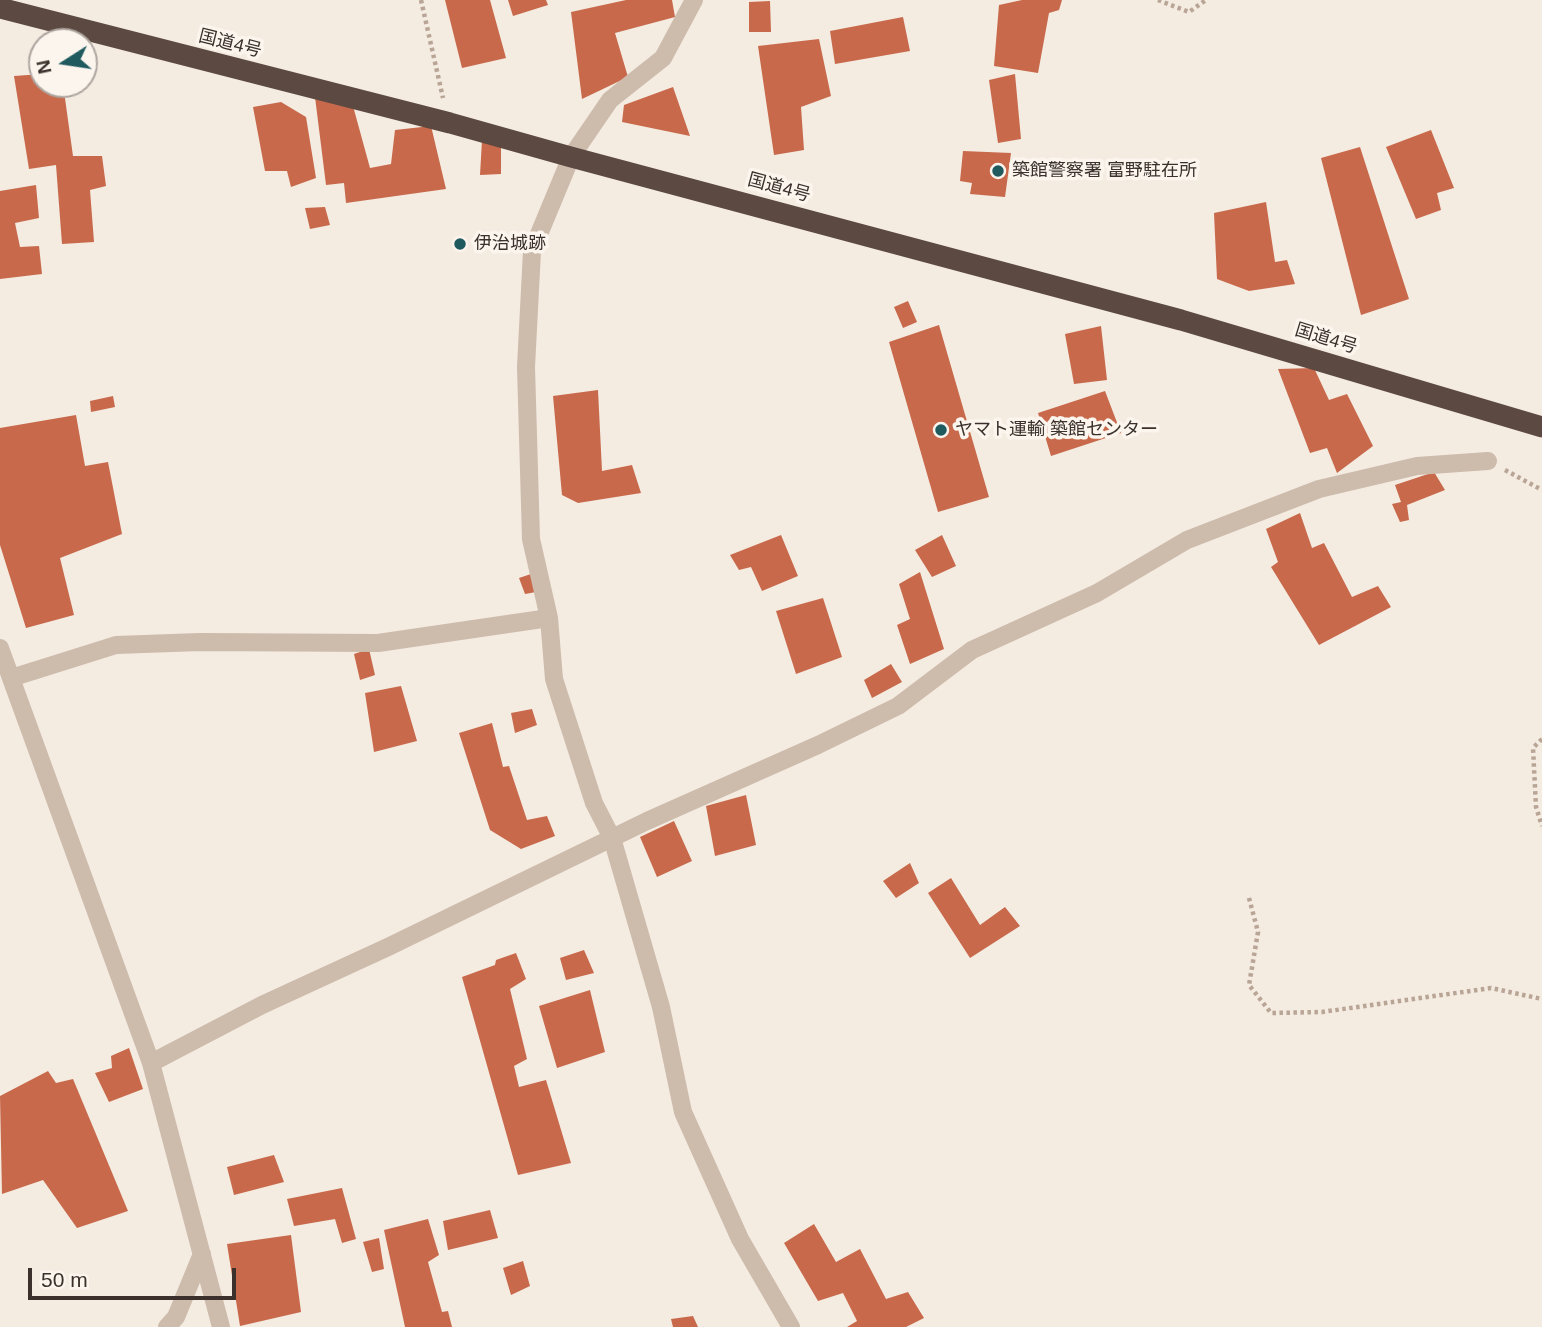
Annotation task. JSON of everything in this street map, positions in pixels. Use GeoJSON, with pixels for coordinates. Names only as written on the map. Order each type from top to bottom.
{"type":"FeatureCollection","features":[{"type":"Feature","properties":{"kind":"highway","name":"国道4号"},"geometry":{"type":"LineString","coordinates":[[0,8],[450,123],[571,158],[1181,320],[1542,427]]}},
{"type":"Feature","properties":{"kind":"street"},"geometry":{"type":"LineString","coordinates":[[694,0],[663,58],[610,100],[571,158],[532,251],[526,367],[531,539],[549,618],[554,678],[594,803],[612,838],[661,1007],[683,1112],[740,1239],[791,1327]]}},
{"type":"Feature","properties":{"kind":"street"},"geometry":{"type":"LineString","coordinates":[[150,1063],[262,1005],[713,790],[818,745],[898,706],[972,650],[1097,593],[1187,540],[1319,489],[1417,466],[1489,461]]}},
{"type":"Feature","properties":{"kind":"street"},"geometry":{"type":"LineString","coordinates":[[11,678],[116,645],[200,642],[377,643],[549,618]]}},
{"type":"Feature","properties":{"kind":"street"},"geometry":{"type":"LineString","coordinates":[[0,648],[150,1063],[221,1327]]}},
{"type":"Feature","properties":{"kind":"street"},"geometry":{"type":"LineString","coordinates":[[167,1327],[176,1317],[202,1254]]}},
{"type":"Feature","properties":{"kind":"path"},"geometry":{"type":"LineString","coordinates":[[421,0],[450,123]]}},
{"type":"Feature","properties":{"kind":"path"},"geometry":{"type":"LineString","coordinates":[[1158,0],[1189,12],[1206,0]]}},
{"type":"Feature","properties":{"kind":"path"},"geometry":{"type":"LineString","coordinates":[[1489,461],[1542,491]]}},
{"type":"Feature","properties":{"kind":"path"},"geometry":{"type":"LineString","coordinates":[[1542,739],[1533,748],[1536,807],[1542,827]]}},
{"type":"Feature","properties":{"kind":"path"},"geometry":{"type":"LineString","coordinates":[[1249,898],[1258,932],[1249,985],[1271,1013],[1322,1012],[1491,988],[1542,999]]}},
{"type":"Feature","properties":{"kind":"building"},"geometry":{"type":"Polygon","coordinates":[[[445,0],[490,0],[506,58],[462,68],[445,0]]]}},
{"type":"Feature","properties":{"kind":"building"},"geometry":{"type":"Polygon","coordinates":[[[508,0],[546,0],[548,5],[513,16],[508,0]]]}},
{"type":"Feature","properties":{"kind":"building"},"geometry":{"type":"Polygon","coordinates":[[[626,0],[672,0],[675,17],[615,33],[628,77],[582,99],[571,12],[626,0]]]}},
{"type":"Feature","properties":{"kind":"building"},"geometry":{"type":"Polygon","coordinates":[[[1022,0],[1062,0],[1059,10],[1049,13],[1038,73],[994,66],[999,5],[1022,0]]]}},
{"type":"Feature","properties":{"kind":"building"},"geometry":{"type":"Polygon","coordinates":[[[770,1],[771,32],[749,32],[749,2],[770,1]]]}},
{"type":"Feature","properties":{"kind":"building"},"geometry":{"type":"Polygon","coordinates":[[[903,17],[910,51],[835,64],[830,31],[903,17]]]}},
{"type":"Feature","properties":{"kind":"building"},"geometry":{"type":"Polygon","coordinates":[[[819,39],[831,96],[801,107],[804,150],[774,155],[758,46],[819,39]]]}},
{"type":"Feature","properties":{"kind":"building"},"geometry":{"type":"Polygon","coordinates":[[[1015,74],[1021,139],[998,143],[989,80],[1015,74]]]}},
{"type":"Feature","properties":{"kind":"building"},"geometry":{"type":"Polygon","coordinates":[[[28,75],[28,98],[65,98],[73,156],[102,156],[106,186],[90,190],[94,242],[62,244],[56,165],[29,169],[14,76],[28,75]]]}},
{"type":"Feature","properties":{"kind":"building"},"geometry":{"type":"Polygon","coordinates":[[[673,87],[690,136],[622,122],[624,105],[673,87]]]}},
{"type":"Feature","properties":{"kind":"building"},"geometry":{"type":"Polygon","coordinates":[[[315,97],[353,106],[370,168],[391,164],[395,130],[431,126],[446,189],[346,203],[344,183],[326,185],[315,97]]]}},
{"type":"Feature","properties":{"kind":"building"},"geometry":{"type":"Polygon","coordinates":[[[281,102],[306,117],[316,178],[291,187],[287,171],[265,171],[253,107],[281,102]]]}},
{"type":"Feature","properties":{"kind":"building"},"geometry":{"type":"Polygon","coordinates":[[[1431,130],[1454,188],[1437,193],[1441,210],[1416,219],[1386,147],[1431,130]]]}},
{"type":"Feature","properties":{"kind":"building"},"geometry":{"type":"Polygon","coordinates":[[[482,140],[501,142],[501,174],[480,175],[482,140]]]}},
{"type":"Feature","properties":{"kind":"building"},"geometry":{"type":"Polygon","coordinates":[[[1360,147],[1409,299],[1361,315],[1321,158],[1360,147]]]}},
{"type":"Feature","properties":{"kind":"building"},"geometry":{"type":"Polygon","coordinates":[[[963,151],[1011,153],[1005,197],[970,194],[972,183],[960,181],[963,151]]]}},
{"type":"Feature","properties":{"kind":"building"},"geometry":{"type":"Polygon","coordinates":[[[36,185],[39,218],[15,223],[20,247],[39,246],[42,274],[0,279],[0,191],[36,185]]]}},
{"type":"Feature","properties":{"kind":"building"},"geometry":{"type":"Polygon","coordinates":[[[1266,202],[1275,262],[1287,260],[1295,284],[1249,291],[1217,279],[1214,213],[1266,202]]]}},
{"type":"Feature","properties":{"kind":"building"},"geometry":{"type":"Polygon","coordinates":[[[325,207],[330,225],[310,229],[305,208],[325,207]]]}},
{"type":"Feature","properties":{"kind":"building"},"geometry":{"type":"Polygon","coordinates":[[[908,301],[917,322],[903,328],[894,307],[908,301]]]}},
{"type":"Feature","properties":{"kind":"building"},"geometry":{"type":"Polygon","coordinates":[[[939,325],[989,497],[938,512],[889,342],[939,325]]]}},
{"type":"Feature","properties":{"kind":"building"},"geometry":{"type":"Polygon","coordinates":[[[1101,326],[1107,380],[1074,384],[1065,334],[1101,326]]]}},
{"type":"Feature","properties":{"kind":"building"},"geometry":{"type":"Polygon","coordinates":[[[1314,368],[1329,400],[1347,394],[1373,446],[1337,473],[1327,448],[1310,453],[1278,369],[1314,368]]]}},
{"type":"Feature","properties":{"kind":"building"},"geometry":{"type":"Polygon","coordinates":[[[598,390],[602,471],[632,465],[641,493],[578,503],[562,495],[553,396],[598,390]]]}},
{"type":"Feature","properties":{"kind":"building"},"geometry":{"type":"Polygon","coordinates":[[[1105,391],[1121,433],[1051,456],[1038,413],[1105,391]]]}},
{"type":"Feature","properties":{"kind":"building"},"geometry":{"type":"Polygon","coordinates":[[[113,396],[115,407],[91,412],[90,401],[113,396]]]}},
{"type":"Feature","properties":{"kind":"building"},"geometry":{"type":"Polygon","coordinates":[[[76,415],[85,466],[108,462],[122,534],[60,558],[74,615],[26,628],[0,545],[0,428],[76,415]]]}},
{"type":"Feature","properties":{"kind":"building"},"geometry":{"type":"Polygon","coordinates":[[[1434,472],[1445,490],[1407,505],[1409,520],[1400,522],[1392,504],[1401,502],[1395,485],[1434,472]]]}},
{"type":"Feature","properties":{"kind":"building"},"geometry":{"type":"Polygon","coordinates":[[[1300,513],[1312,548],[1324,543],[1352,597],[1378,586],[1391,607],[1319,645],[1271,567],[1278,562],[1266,529],[1300,513]]]}},
{"type":"Feature","properties":{"kind":"building"},"geometry":{"type":"Polygon","coordinates":[[[781,535],[798,576],[762,591],[751,567],[739,570],[730,555],[781,535]]]}},
{"type":"Feature","properties":{"kind":"building"},"geometry":{"type":"Polygon","coordinates":[[[942,535],[956,566],[932,577],[915,550],[942,535]]]}},
{"type":"Feature","properties":{"kind":"building"},"geometry":{"type":"Polygon","coordinates":[[[920,572],[944,649],[910,664],[897,625],[910,619],[899,584],[920,572]]]}},
{"type":"Feature","properties":{"kind":"building"},"geometry":{"type":"Polygon","coordinates":[[[531,574],[536,592],[525,594],[519,578],[531,574]]]}},
{"type":"Feature","properties":{"kind":"building"},"geometry":{"type":"Polygon","coordinates":[[[823,598],[842,657],[796,674],[776,611],[823,598]]]}},
{"type":"Feature","properties":{"kind":"building"},"geometry":{"type":"Polygon","coordinates":[[[369,649],[375,675],[360,680],[354,654],[369,649]]]}},
{"type":"Feature","properties":{"kind":"building"},"geometry":{"type":"Polygon","coordinates":[[[891,664],[902,682],[872,698],[864,680],[891,664]]]}},
{"type":"Feature","properties":{"kind":"building"},"geometry":{"type":"Polygon","coordinates":[[[401,686],[417,741],[374,752],[365,693],[401,686]]]}},
{"type":"Feature","properties":{"kind":"building"},"geometry":{"type":"Polygon","coordinates":[[[532,709],[537,725],[515,733],[511,713],[532,709]]]}},
{"type":"Feature","properties":{"kind":"building"},"geometry":{"type":"Polygon","coordinates":[[[492,723],[503,767],[509,766],[527,820],[547,816],[555,836],[521,849],[490,830],[459,733],[492,723]]]}},
{"type":"Feature","properties":{"kind":"building"},"geometry":{"type":"Polygon","coordinates":[[[746,795],[756,845],[715,856],[706,806],[746,795]]]}},
{"type":"Feature","properties":{"kind":"building"},"geometry":{"type":"Polygon","coordinates":[[[674,821],[692,861],[657,877],[640,837],[674,821]]]}},
{"type":"Feature","properties":{"kind":"building"},"geometry":{"type":"Polygon","coordinates":[[[910,863],[919,883],[896,898],[883,881],[910,863]]]}},
{"type":"Feature","properties":{"kind":"building"},"geometry":{"type":"Polygon","coordinates":[[[951,878],[980,925],[1005,907],[1020,926],[970,958],[928,893],[951,878]]]}},
{"type":"Feature","properties":{"kind":"building"},"geometry":{"type":"Polygon","coordinates":[[[584,950],[594,973],[566,980],[560,958],[584,950]]]}},
{"type":"Feature","properties":{"kind":"building"},"geometry":{"type":"Polygon","coordinates":[[[516,953],[526,979],[510,989],[527,1059],[514,1066],[519,1087],[546,1080],[571,1163],[518,1175],[462,977],[495,965],[496,960],[516,953]]]}},
{"type":"Feature","properties":{"kind":"building"},"geometry":{"type":"Polygon","coordinates":[[[590,990],[605,1052],[557,1068],[539,1006],[590,990]]]}},
{"type":"Feature","properties":{"kind":"building"},"geometry":{"type":"Polygon","coordinates":[[[129,1048],[143,1089],[109,1102],[95,1073],[112,1068],[111,1056],[129,1048]]]}},
{"type":"Feature","properties":{"kind":"building"},"geometry":{"type":"Polygon","coordinates":[[[48,1071],[56,1083],[73,1079],[128,1211],[77,1228],[43,1180],[2,1194],[0,1096],[48,1071]]]}},
{"type":"Feature","properties":{"kind":"building"},"geometry":{"type":"Polygon","coordinates":[[[274,1155],[284,1182],[234,1195],[227,1167],[274,1155]]]}},
{"type":"Feature","properties":{"kind":"building"},"geometry":{"type":"Polygon","coordinates":[[[342,1188],[356,1239],[342,1243],[335,1219],[294,1226],[287,1199],[342,1188]]]}},
{"type":"Feature","properties":{"kind":"building"},"geometry":{"type":"Polygon","coordinates":[[[490,1210],[498,1238],[448,1250],[443,1221],[490,1210]]]}},
{"type":"Feature","properties":{"kind":"building"},"geometry":{"type":"Polygon","coordinates":[[[428,1219],[439,1255],[428,1262],[442,1312],[448,1311],[452,1327],[405,1327],[384,1230],[428,1219]]]}},
{"type":"Feature","properties":{"kind":"building"},"geometry":{"type":"Polygon","coordinates":[[[814,1224],[836,1262],[860,1249],[886,1299],[908,1292],[924,1318],[906,1327],[847,1327],[857,1321],[843,1293],[818,1301],[784,1243],[814,1224]]]}},
{"type":"Feature","properties":{"kind":"building"},"geometry":{"type":"Polygon","coordinates":[[[291,1235],[301,1312],[240,1326],[227,1244],[291,1235]]]}},
{"type":"Feature","properties":{"kind":"building"},"geometry":{"type":"Polygon","coordinates":[[[379,1238],[384,1269],[372,1272],[363,1242],[379,1238]]]}},
{"type":"Feature","properties":{"kind":"building"},"geometry":{"type":"Polygon","coordinates":[[[523,1261],[530,1286],[511,1295],[503,1268],[523,1261]]]}},
{"type":"Feature","properties":{"kind":"building"},"geometry":{"type":"Polygon","coordinates":[[[693,1316],[698,1327],[673,1327],[671,1319],[693,1316]]]}},
{"type":"Feature","properties":{"kind":"place","name":"築館警察署 富野駐在所"},"geometry":{"type":"Point","coordinates":[998,171]}},
{"type":"Feature","properties":{"kind":"place","name":"伊治城跡"},"geometry":{"type":"Point","coordinates":[460,244]}},
{"type":"Feature","properties":{"kind":"place","name":"ヤマト運輸 築館センター"},"geometry":{"type":"Point","coordinates":[941,430]}}]}
